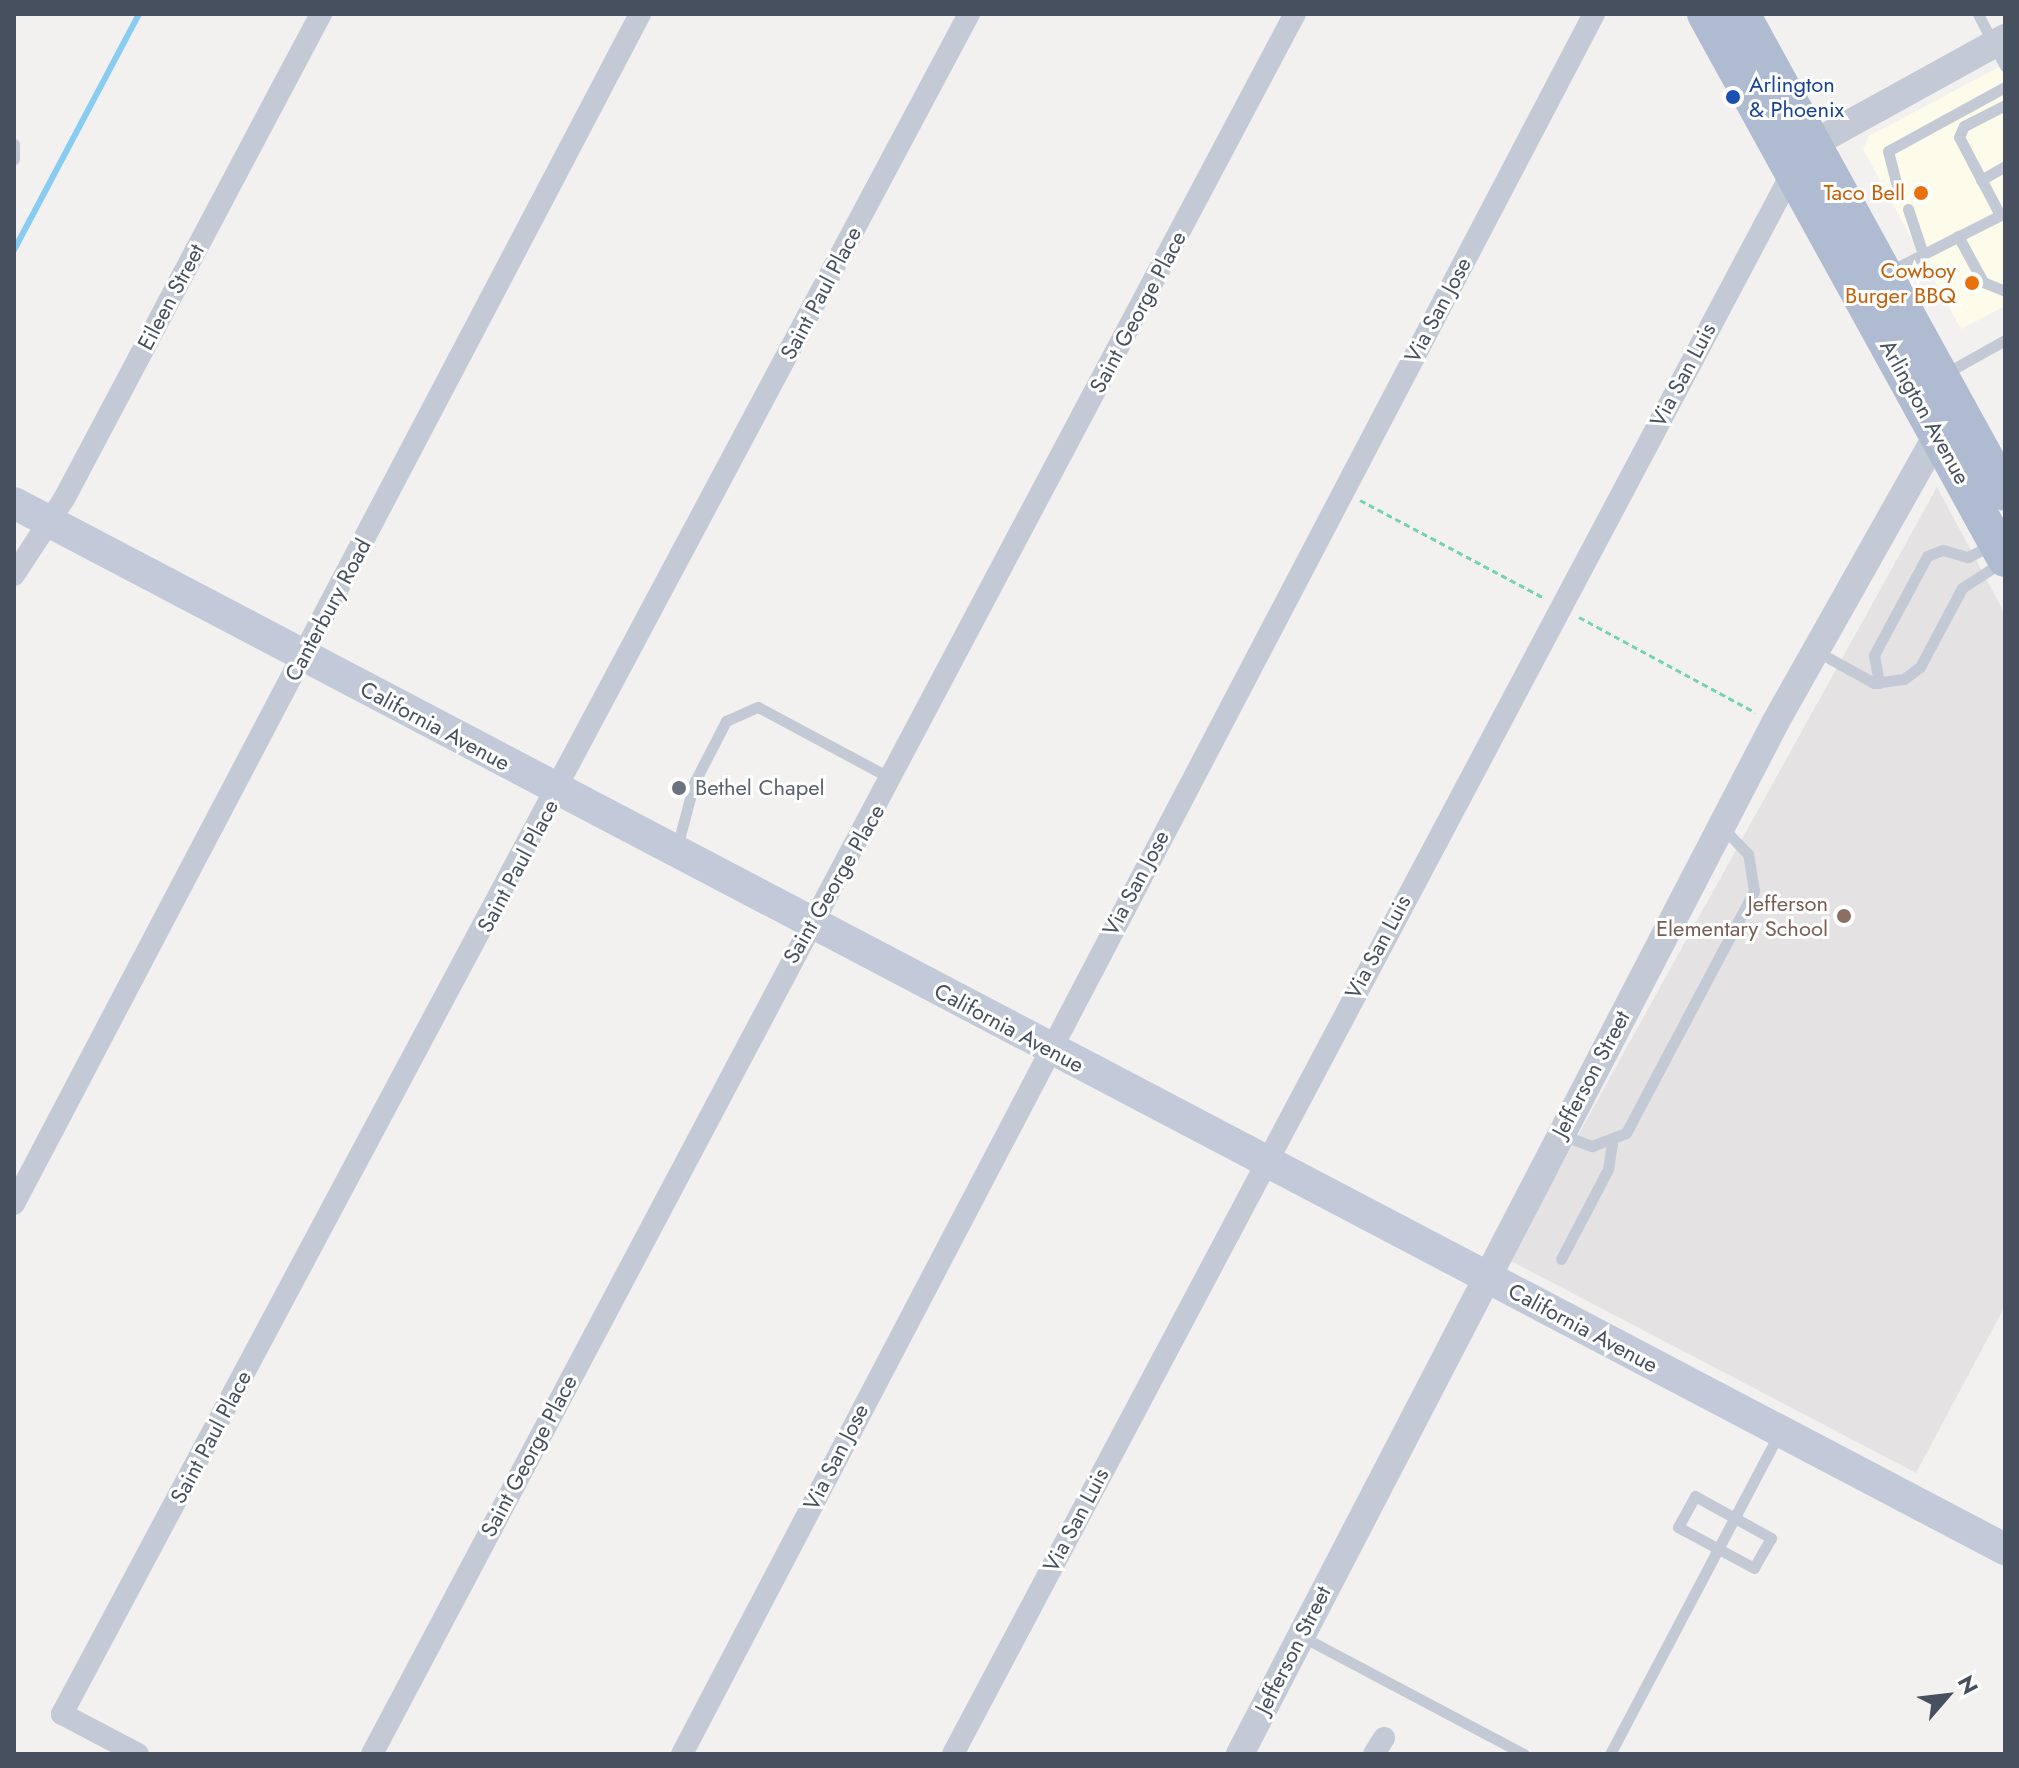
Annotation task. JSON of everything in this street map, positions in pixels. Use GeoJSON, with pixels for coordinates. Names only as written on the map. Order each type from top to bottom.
{"type":"FeatureCollection","features":[{"type":"Feature","properties":{"kind":"main road","name":"Arlington Avenue"},"geometry":{"type":"LineString","coordinates":[[1705,14],[1801,159],[1883,274],[2005,493]]}},
{"type":"Feature","properties":{"kind":"main road","name":"Arlington Avenue"},"geometry":{"type":"LineString","coordinates":[[1742,14],[1801,159],[1938,434],[2002,554]]}},
{"type":"Feature","properties":{"kind":"main road","name":"California Avenue"},"geometry":{"type":"LineString","coordinates":[[14,503],[1263,1163],[2005,1549]]}},
{"type":"Feature","properties":{"kind":"street","name":"Eileen Street"},"geometry":{"type":"LineString","coordinates":[[14,575],[48,521],[321,14]]}},
{"type":"Feature","properties":{"kind":"street","name":"Canterbury Road"},"geometry":{"type":"LineString","coordinates":[[14,1204],[640,14]]}},
{"type":"Feature","properties":{"kind":"street","name":"Saint Paul Place"},"geometry":{"type":"LineString","coordinates":[[138,1754],[62,1714],[559,791],[969,14]]}},
{"type":"Feature","properties":{"kind":"street","name":"Saint George Place"},"geometry":{"type":"LineString","coordinates":[[372,1754],[813,923],[893,779],[1295,14]]}},
{"type":"Feature","properties":{"kind":"street","name":"Via San Jose"},"geometry":{"type":"LineString","coordinates":[[682,1754],[1048,1050],[1594,14]]}},
{"type":"Feature","properties":{"kind":"street"},"geometry":{"type":"LineString","coordinates":[[1801,159],[2001,49]]}},
{"type":"Feature","properties":{"kind":"street","name":"Via San Luis"},"geometry":{"type":"LineString","coordinates":[[953,1754],[1263,1163],[1801,159]]}},
{"type":"Feature","properties":{"kind":"street","name":"Jefferson Street"},"geometry":{"type":"LineString","coordinates":[[1240,1754],[1485,1276],[1721,826],[1938,434],[1948,389]]}},
{"type":"Feature","properties":{"kind":"street"},"geometry":{"type":"LineString","coordinates":[[1913,478],[1935,468],[1969,491]]}},
{"type":"Feature","properties":{"kind":"lane"},"geometry":{"type":"LineString","coordinates":[[1978,14],[2001,49]]}},
{"type":"Feature","properties":{"kind":"lane"},"geometry":{"type":"LineString","coordinates":[[1898,190],[1888,151],[2005,87]]}},
{"type":"Feature","properties":{"kind":"lane"},"geometry":{"type":"LineString","coordinates":[[1883,274],[2003,214],[1959,137],[1964,126],[2005,105]]}},
{"type":"Feature","properties":{"kind":"lane"},"geometry":{"type":"LineString","coordinates":[[14,144],[14,159]]}},
{"type":"Feature","properties":{"kind":"lane"},"geometry":{"type":"LineString","coordinates":[[1981,180],[2005,166]]}},
{"type":"Feature","properties":{"kind":"lane"},"geometry":{"type":"LineString","coordinates":[[1908,209],[1923,254]]}},
{"type":"Feature","properties":{"kind":"lane"},"geometry":{"type":"LineString","coordinates":[[1958,236],[1983,282],[2005,291]]}},
{"type":"Feature","properties":{"kind":"lane"},"geometry":{"type":"LineString","coordinates":[[1948,389],[2005,340]]}},
{"type":"Feature","properties":{"kind":"lane"},"geometry":{"type":"LineString","coordinates":[[1879,683],[1874,655],[1927,556],[1943,550],[1968,557],[2002,554]]}},
{"type":"Feature","properties":{"kind":"lane"},"geometry":{"type":"LineString","coordinates":[[1816,651],[1879,683],[1920,667],[1962,588],[2002,554]]}},
{"type":"Feature","properties":{"kind":"lane"},"geometry":{"type":"LineString","coordinates":[[675,851],[694,783],[726,721],[758,707],[893,779]]}},
{"type":"Feature","properties":{"kind":"lane"},"geometry":{"type":"LineString","coordinates":[[1559,1134],[1592,1146],[1612,1143],[1626,1133],[1754,891],[1748,854],[1721,826]]}},
{"type":"Feature","properties":{"kind":"lane"},"geometry":{"type":"LineString","coordinates":[[1561,1259],[1608,1169],[1612,1143]]}},
{"type":"Feature","properties":{"kind":"lane"},"geometry":{"type":"LineString","coordinates":[[1610,1754],[1781,1431]]}},
{"type":"Feature","properties":{"kind":"lane"},"geometry":{"type":"LineString","coordinates":[[1695,1496],[1734,1518],[1771,1538],[1754,1568],[1678,1527],[1695,1496]]}},
{"type":"Feature","properties":{"kind":"lane"},"geometry":{"type":"LineString","coordinates":[[1300,1636],[1524,1754]]}},
{"type":"Feature","properties":{"kind":"shaded area"},"geometry":{"type":"Polygon","coordinates":[[[2005,64],[2005,306],[1961,329],[1863,149],[1869,136],[2005,64]]]}},
{"type":"Feature","properties":{"kind":"shaded area"},"geometry":{"type":"Polygon","coordinates":[[[1937,487],[2005,614],[2005,1306],[1916,1473],[1509,1260],[1937,487]]]}},
{"type":"Feature","properties":{"kind":"waterway"},"geometry":{"type":"LineString","coordinates":[[14,250],[139,14]]}},
{"type":"Feature","properties":{"kind":"place","name":"Arlington & Phoenix"},"geometry":{"type":"Point","coordinates":[1733,97]}},
{"type":"Feature","properties":{"kind":"place","name":"Taco Bell"},"geometry":{"type":"Point","coordinates":[1921,193]}},
{"type":"Feature","properties":{"kind":"place","name":"Cowboy Burger BBQ"},"geometry":{"type":"Point","coordinates":[1972,283]}},
{"type":"Feature","properties":{"kind":"place","name":"Bethel Chapel"},"geometry":{"type":"Point","coordinates":[679,788]}},
{"type":"Feature","properties":{"kind":"place","name":"Jefferson Elementary School"},"geometry":{"type":"Point","coordinates":[1844,916]}}]}
